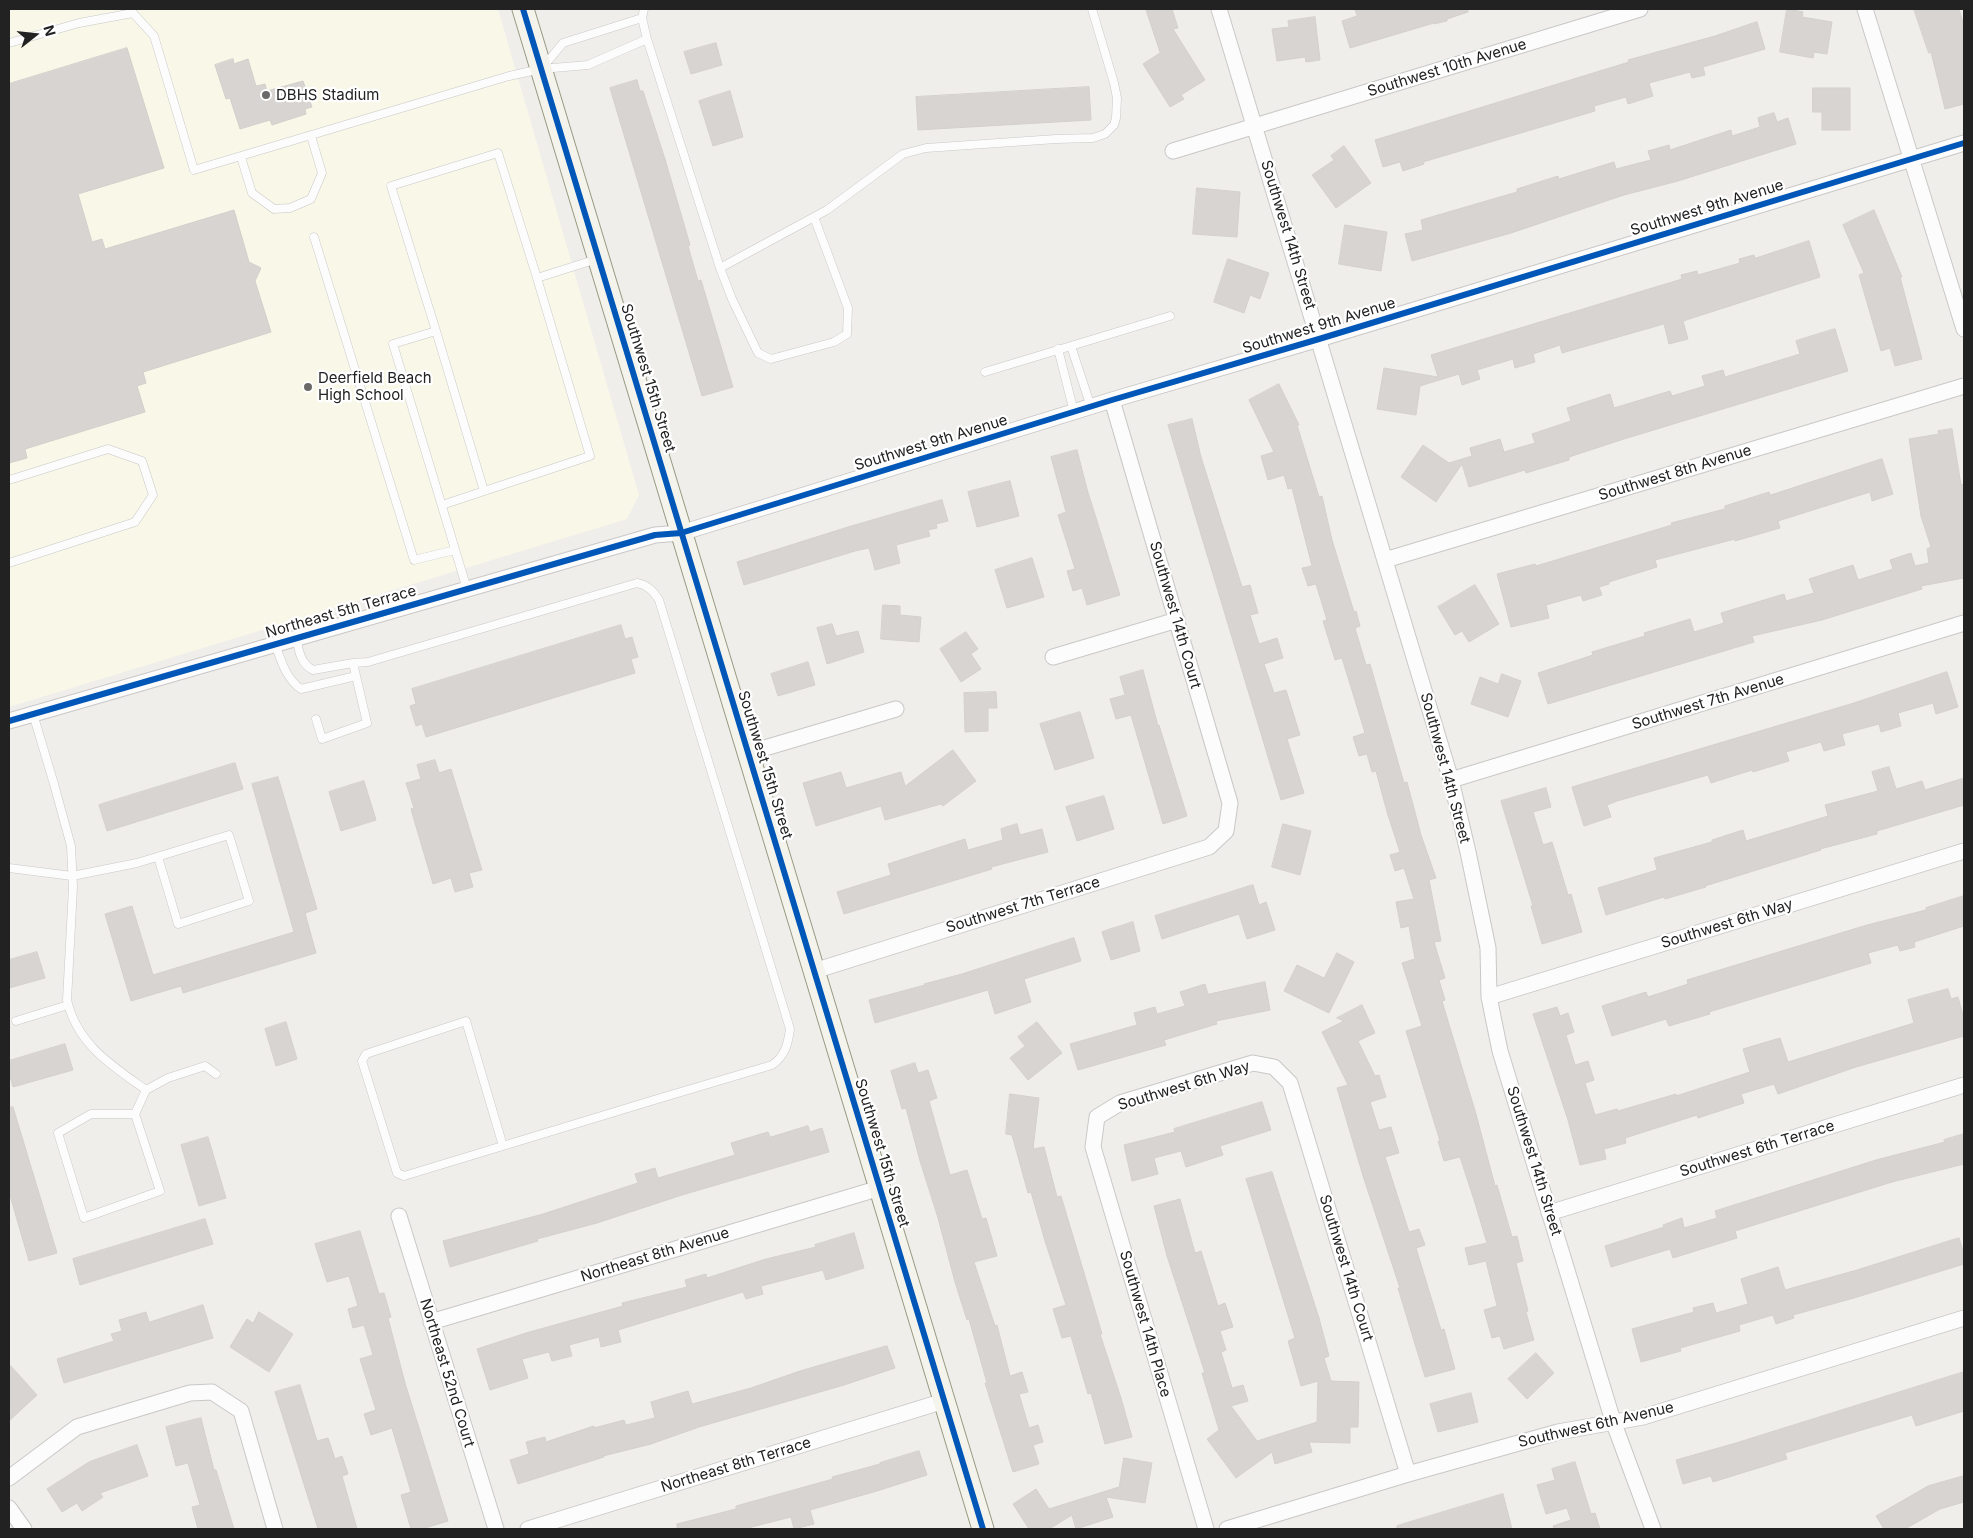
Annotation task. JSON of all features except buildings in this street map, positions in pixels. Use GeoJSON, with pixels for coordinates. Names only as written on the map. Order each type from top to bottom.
{"type":"FeatureCollection","features":[{"type":"Feature","properties":{"kind":"street","name":"Southwest 15th Street"},"geometry":{"type":"LineString","coordinates":[[524,9],[983,1529]]}},
{"type":"Feature","properties":{"kind":"street","name":"Southwest 14th Street"},"geometry":{"type":"LineString","coordinates":[[1219,9],[1320,339],[1451,780],[1488,948],[1489,997],[1500,1051],[1612,1421],[1653,1529]]}},
{"type":"Feature","properties":{"kind":"street","name":"Southwest 10th Avenue"},"geometry":{"type":"LineString","coordinates":[[1173,151],[1640,9]]}},
{"type":"Feature","properties":{"kind":"street"},"geometry":{"type":"LineString","coordinates":[[1865,9],[1964,329]]}},
{"type":"Feature","properties":{"kind":"street","name":"Southwest 9th Avenue"},"geometry":{"type":"LineString","coordinates":[[682,532],[1964,143]]}},
{"type":"Feature","properties":{"kind":"street","name":"Southwest 8th Avenue"},"geometry":{"type":"LineString","coordinates":[[1385,560],[1964,386]]}},
{"type":"Feature","properties":{"kind":"street","name":"Southwest 14th Court"},"geometry":{"type":"LineString","coordinates":[[1112,400],[1230,803],[1226,831]]}},
{"type":"Feature","properties":{"kind":"street","name":"Northeast 5th Terrace"},"geometry":{"type":"LineString","coordinates":[[9,720],[655,535],[682,532]]}},
{"type":"Feature","properties":{"kind":"street"},"geometry":{"type":"LineString","coordinates":[[1052,657],[1176,620]]}},
{"type":"Feature","properties":{"kind":"street","name":"Southwest 7th Avenue"},"geometry":{"type":"LineString","coordinates":[[1451,780],[1964,623]]}},
{"type":"Feature","properties":{"kind":"street"},"geometry":{"type":"LineString","coordinates":[[748,753],[896,708]]}},
{"type":"Feature","properties":{"kind":"street","name":"Southwest 7th Terrace"},"geometry":{"type":"LineString","coordinates":[[814,971],[1209,847],[1226,831]]}},
{"type":"Feature","properties":{"kind":"street","name":"Southwest 6th Way"},"geometry":{"type":"LineString","coordinates":[[1489,997],[1964,851]]}},
{"type":"Feature","properties":{"kind":"street","name":"Southwest 6th Way"},"geometry":{"type":"LineString","coordinates":[[1097,1117],[1120,1103],[1253,1063],[1274,1067]]}},
{"type":"Feature","properties":{"kind":"street","name":"Southwest 14th Court"},"geometry":{"type":"LineString","coordinates":[[1274,1067],[1290,1083],[1408,1474]]}},
{"type":"Feature","properties":{"kind":"street","name":"Southwest 6th Terrace"},"geometry":{"type":"LineString","coordinates":[[1549,1213],[1964,1085]]}},
{"type":"Feature","properties":{"kind":"street","name":"Southwest 14th Place"},"geometry":{"type":"LineString","coordinates":[[1097,1117],[1093,1147],[1206,1529]]}},
{"type":"Feature","properties":{"kind":"street","name":"Northeast 8th Avenue"},"geometry":{"type":"LineString","coordinates":[[431,1322],[880,1188]]}},
{"type":"Feature","properties":{"kind":"street","name":"Northeast 52nd Court"},"geometry":{"type":"LineString","coordinates":[[399,1216],[496,1529]]}},
{"type":"Feature","properties":{"kind":"street","name":"Southwest 6th Avenue"},"geometry":{"type":"LineString","coordinates":[[1227,1529],[1408,1474],[1558,1432],[1643,1417],[1964,1318]]}},
{"type":"Feature","properties":{"kind":"street"},"geometry":{"type":"LineString","coordinates":[[9,1478],[77,1427],[190,1393],[212,1392],[240,1411],[275,1529]]}},
{"type":"Feature","properties":{"kind":"street","name":"Northeast 8th Terrace"},"geometry":{"type":"LineString","coordinates":[[528,1529],[944,1401]]}},
{"type":"Feature","properties":{"kind":"street"},"geometry":{"type":"LineString","coordinates":[[9,1508],[24,1529]]}},
{"type":"Feature","properties":{"kind":"lane"},"geometry":{"type":"LineString","coordinates":[[644,9],[642,18],[648,39],[720,268],[732,299],[758,353],[771,359],[834,342],[847,334],[848,308],[814,217]]}},
{"type":"Feature","properties":{"kind":"lane"},"geometry":{"type":"LineString","coordinates":[[720,268],[827,210],[904,154],[916,150],[1056,139],[1093,138],[1105,134],[1114,125],[1117,98],[1092,9]]}},
{"type":"Feature","properties":{"kind":"lane"},"geometry":{"type":"LineString","coordinates":[[9,44],[79,23],[132,13],[154,36],[194,170],[509,76],[541,69],[588,65],[648,39]]}},
{"type":"Feature","properties":{"kind":"lane"},"geometry":{"type":"LineString","coordinates":[[541,69],[563,43],[642,18]]}},
{"type":"Feature","properties":{"kind":"lane"},"geometry":{"type":"LineString","coordinates":[[241,157],[252,193],[274,208],[290,208],[311,199],[322,173],[311,136]]}},
{"type":"Feature","properties":{"kind":"lane"},"geometry":{"type":"LineString","coordinates":[[442,505],[590,456],[498,153],[391,186],[484,491]]}},
{"type":"Feature","properties":{"kind":"lane"},"geometry":{"type":"LineString","coordinates":[[314,237],[414,560],[455,550]]}},
{"type":"Feature","properties":{"kind":"lane"},"geometry":{"type":"LineString","coordinates":[[537,278],[598,258]]}},
{"type":"Feature","properties":{"kind":"lane"},"geometry":{"type":"LineString","coordinates":[[985,372],[1170,316]]}},
{"type":"Feature","properties":{"kind":"lane"},"geometry":{"type":"LineString","coordinates":[[436,331],[393,344],[467,589]]}},
{"type":"Feature","properties":{"kind":"lane"},"geometry":{"type":"LineString","coordinates":[[1070,346],[1091,407]]}},
{"type":"Feature","properties":{"kind":"lane"},"geometry":{"type":"LineString","coordinates":[[1058,349],[1074,412]]}},
{"type":"Feature","properties":{"kind":"lane"},"geometry":{"type":"LineString","coordinates":[[9,480],[108,449],[142,462],[153,495],[135,522],[9,563]]}},
{"type":"Feature","properties":{"kind":"lane"},"geometry":{"type":"LineString","coordinates":[[296,637],[300,657],[306,666],[313,670],[368,662],[637,583],[644,584],[659,600],[790,1029],[786,1049],[779,1060],[772,1065],[404,1176],[397,1173],[362,1061],[366,1054],[466,1021],[503,1146]]}},
{"type":"Feature","properties":{"kind":"lane"},"geometry":{"type":"LineString","coordinates":[[275,644],[288,676],[301,689],[356,676]]}},
{"type":"Feature","properties":{"kind":"lane"},"geometry":{"type":"LineString","coordinates":[[316,719],[322,739],[367,724],[354,663]]}},
{"type":"Feature","properties":{"kind":"lane"},"geometry":{"type":"LineString","coordinates":[[33,714],[71,846],[72,876],[67,1000],[70,1016],[89,1046],[146,1090]]}},
{"type":"Feature","properties":{"kind":"lane"},"geometry":{"type":"LineString","coordinates":[[9,868],[72,876],[137,863],[229,835],[250,901],[178,924],[158,857]]}},
{"type":"Feature","properties":{"kind":"lane"},"geometry":{"type":"LineString","coordinates":[[16,1021],[68,1005]]}},
{"type":"Feature","properties":{"kind":"lane"},"geometry":{"type":"LineString","coordinates":[[135,1114],[91,1114],[58,1133],[84,1218],[160,1191],[135,1114],[146,1090],[168,1078],[205,1066],[216,1074]]}},
{"type":"Feature","properties":{"kind":"shaded area","name":"Deerfield Beach High School"},"geometry":{"type":"Polygon","coordinates":[[[9,9],[498,9],[639,495],[627,519],[9,707],[9,9]]]}},
{"type":"Feature","properties":{"kind":"cycle path"},"geometry":{"type":"LineString","coordinates":[[523,9],[983,1529]]}},
{"type":"Feature","properties":{"kind":"cycle path"},"geometry":{"type":"LineString","coordinates":[[9,721],[655,535],[681,533],[1112,400],[1964,143]]}},
{"type":"Feature","properties":{"kind":"place","name":"DBHS Stadium"},"geometry":{"type":"Point","coordinates":[266,95]}},
{"type":"Feature","properties":{"kind":"place","name":"Deerfield Beach High School"},"geometry":{"type":"Point","coordinates":[308,387]}}]}
